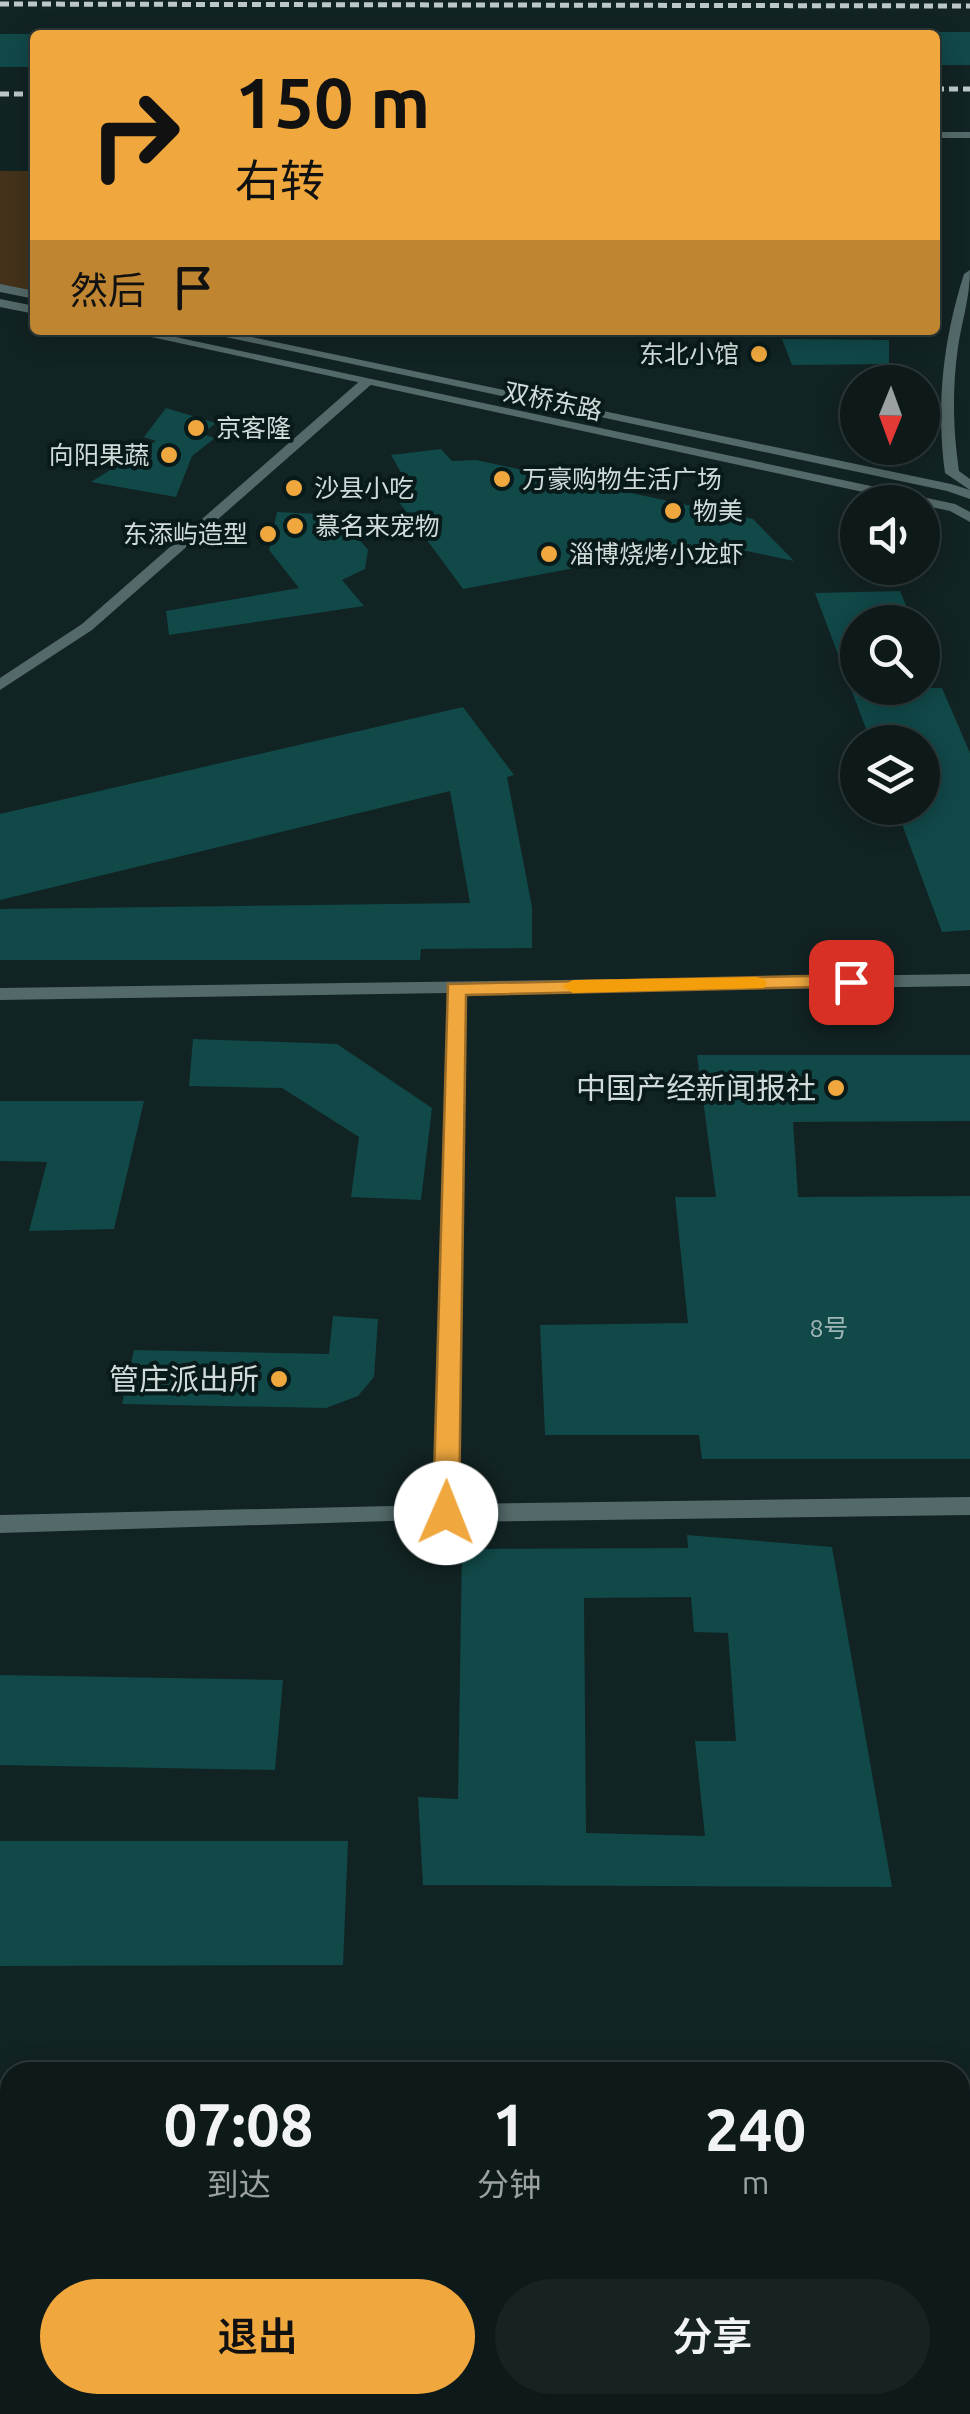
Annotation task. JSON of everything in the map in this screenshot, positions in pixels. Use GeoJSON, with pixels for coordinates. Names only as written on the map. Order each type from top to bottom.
{"type":"FeatureCollection","features":[{"type":"Feature","properties":{"kind":"street"},"geometry":{"type":"LineString","coordinates":[[940,135],[970,135]]}},
{"type":"Feature","properties":{"kind":"street"},"geometry":{"type":"LineString","coordinates":[[970,274],[955,318],[944,423],[952,473],[970,486]]}},
{"type":"Feature","properties":{"kind":"street"},"geometry":{"type":"LineString","coordinates":[[0,288],[30,294]]}},
{"type":"Feature","properties":{"kind":"street"},"geometry":{"type":"LineString","coordinates":[[0,303],[30,309]]}},
{"type":"Feature","properties":{"kind":"street","name":"双桥东路"},"geometry":{"type":"LineString","coordinates":[[148,335],[963,508],[970,518]]}},
{"type":"Feature","properties":{"kind":"street","name":"双桥东路"},"geometry":{"type":"LineString","coordinates":[[223,335],[951,488],[970,496]]}},
{"type":"Feature","properties":{"kind":"street"},"geometry":{"type":"LineString","coordinates":[[0,686],[87,627],[366,382]]}},
{"type":"Feature","properties":{"kind":"street"},"geometry":{"type":"LineString","coordinates":[[0,994],[970,980]]}},
{"type":"Feature","properties":{"kind":"street"},"geometry":{"type":"LineString","coordinates":[[446,1513],[456,988]]}},
{"type":"Feature","properties":{"kind":"street"},"geometry":{"type":"LineString","coordinates":[[0,1524],[970,1506]]}},
{"type":"Feature","properties":{"kind":"shaded area"},"geometry":{"type":"Polygon","coordinates":[[[0,171],[30,171],[30,295],[0,288],[0,171]]]}},
{"type":"Feature","properties":{"kind":"building"},"geometry":{"type":"Polygon","coordinates":[[[940,32],[970,32],[970,65],[940,65],[940,32]]]}},
{"type":"Feature","properties":{"kind":"building"},"geometry":{"type":"Polygon","coordinates":[[[0,34],[30,34],[30,67],[0,67],[0,34]]]}},
{"type":"Feature","properties":{"kind":"building"},"geometry":{"type":"Polygon","coordinates":[[[782,339],[889,340],[889,364],[792,365],[782,339]]]}},
{"type":"Feature","properties":{"kind":"building"},"geometry":{"type":"Polygon","coordinates":[[[166,408],[216,423],[202,434],[215,438],[192,456],[176,497],[91,482],[156,441],[144,437],[166,408]]]}},
{"type":"Feature","properties":{"kind":"building"},"geometry":{"type":"Polygon","coordinates":[[[441,449],[452,461],[476,460],[753,519],[794,561],[709,543],[463,589],[396,498],[410,488],[391,455],[441,449]]]}},
{"type":"Feature","properties":{"kind":"building"},"geometry":{"type":"Polygon","coordinates":[[[277,512],[339,515],[368,550],[365,569],[342,580],[364,606],[169,635],[166,611],[299,588],[269,550],[277,512]]]}},
{"type":"Feature","properties":{"kind":"building"},"geometry":{"type":"Polygon","coordinates":[[[900,591],[906,605],[840,605],[840,660],[815,593],[900,591]]]}},
{"type":"Feature","properties":{"kind":"building"},"geometry":{"type":"Polygon","coordinates":[[[942,688],[970,753],[970,930],[942,932],[902,825],[940,825],[940,725],[865,725],[857,705],[940,705],[942,688]]]}},
{"type":"Feature","properties":{"kind":"building"},"geometry":{"type":"Polygon","coordinates":[[[463,707],[514,775],[507,777],[532,907],[532,948],[421,949],[420,960],[0,960],[0,909],[470,903],[450,791],[0,900],[0,814],[463,707]]]}},
{"type":"Feature","properties":{"kind":"building"},"geometry":{"type":"Polygon","coordinates":[[[193,1039],[337,1044],[432,1108],[421,1200],[351,1197],[359,1137],[282,1088],[189,1086],[193,1039]]]}},
{"type":"Feature","properties":{"kind":"building"},"geometry":{"type":"Polygon","coordinates":[[[697,1055],[970,1055],[970,1121],[793,1122],[798,1197],[970,1196],[970,1459],[702,1459],[699,1435],[545,1435],[540,1325],[688,1323],[675,1197],[716,1197],[697,1055]]]}},
{"type":"Feature","properties":{"kind":"building"},"geometry":{"type":"Polygon","coordinates":[[[0,1101],[144,1101],[114,1229],[29,1231],[47,1162],[0,1161],[0,1101]]]}},
{"type":"Feature","properties":{"kind":"building"},"geometry":{"type":"Polygon","coordinates":[[[333,1316],[378,1319],[374,1377],[358,1396],[326,1408],[122,1404],[134,1350],[329,1354],[333,1316]]]}},
{"type":"Feature","properties":{"kind":"building"},"geometry":{"type":"Polygon","coordinates":[[[687,1535],[832,1547],[892,1887],[423,1885],[418,1797],[458,1799],[462,1549],[688,1548],[687,1535]],[[691,1597],[584,1598],[586,1833],[705,1836],[695,1741],[736,1741],[728,1633],[694,1632],[691,1597]]]}},
{"type":"Feature","properties":{"kind":"building"},"geometry":{"type":"Polygon","coordinates":[[[0,1675],[283,1680],[275,1770],[0,1765],[0,1675]]]}},
{"type":"Feature","properties":{"kind":"building"},"geometry":{"type":"Polygon","coordinates":[[[0,1841],[348,1841],[343,1965],[0,1966],[0,1841]]]}},
{"type":"Feature","properties":{"kind":"railway"},"geometry":{"type":"LineString","coordinates":[[0,4],[970,6]]}},
{"type":"Feature","properties":{"kind":"railway"},"geometry":{"type":"LineString","coordinates":[[940,89],[970,89]]}},
{"type":"Feature","properties":{"kind":"railway"},"geometry":{"type":"LineString","coordinates":[[0,94],[30,94]]}},
{"type":"Feature","properties":{"kind":"slow traffic"},"geometry":{"type":"LineString","coordinates":[[573,986],[757,983]]}},
{"type":"Feature","properties":{"kind":"place","name":"东北小馆"},"geometry":{"type":"Point","coordinates":[759,354]}},
{"type":"Feature","properties":{"kind":"place","name":"京客隆"},"geometry":{"type":"Point","coordinates":[196,428]}},
{"type":"Feature","properties":{"kind":"place","name":"向阳果蔬"},"geometry":{"type":"Point","coordinates":[169,455]}},
{"type":"Feature","properties":{"kind":"place","name":"万豪购物生活广场"},"geometry":{"type":"Point","coordinates":[502,479]}},
{"type":"Feature","properties":{"kind":"place","name":"沙县小吃"},"geometry":{"type":"Point","coordinates":[294,488]}},
{"type":"Feature","properties":{"kind":"place","name":"物美"},"geometry":{"type":"Point","coordinates":[673,511]}},
{"type":"Feature","properties":{"kind":"place","name":"慕名来宠物"},"geometry":{"type":"Point","coordinates":[295,526]}},
{"type":"Feature","properties":{"kind":"place","name":"东添屿造型"},"geometry":{"type":"Point","coordinates":[268,534]}},
{"type":"Feature","properties":{"kind":"place","name":"淄博烧烤小龙虾"},"geometry":{"type":"Point","coordinates":[549,554]}},
{"type":"Feature","properties":{"kind":"place","name":"中国产经新闻报社"},"geometry":{"type":"Point","coordinates":[836,1088]}},
{"type":"Feature","properties":{"kind":"place","name":"管庄派出所"},"geometry":{"type":"Point","coordinates":[279,1379]}},
{"type":"Feature","properties":{"kind":"route"},"geometry":{"type":"LineString","coordinates":[[446,1513],[456,988],[851,982]]}}]}
